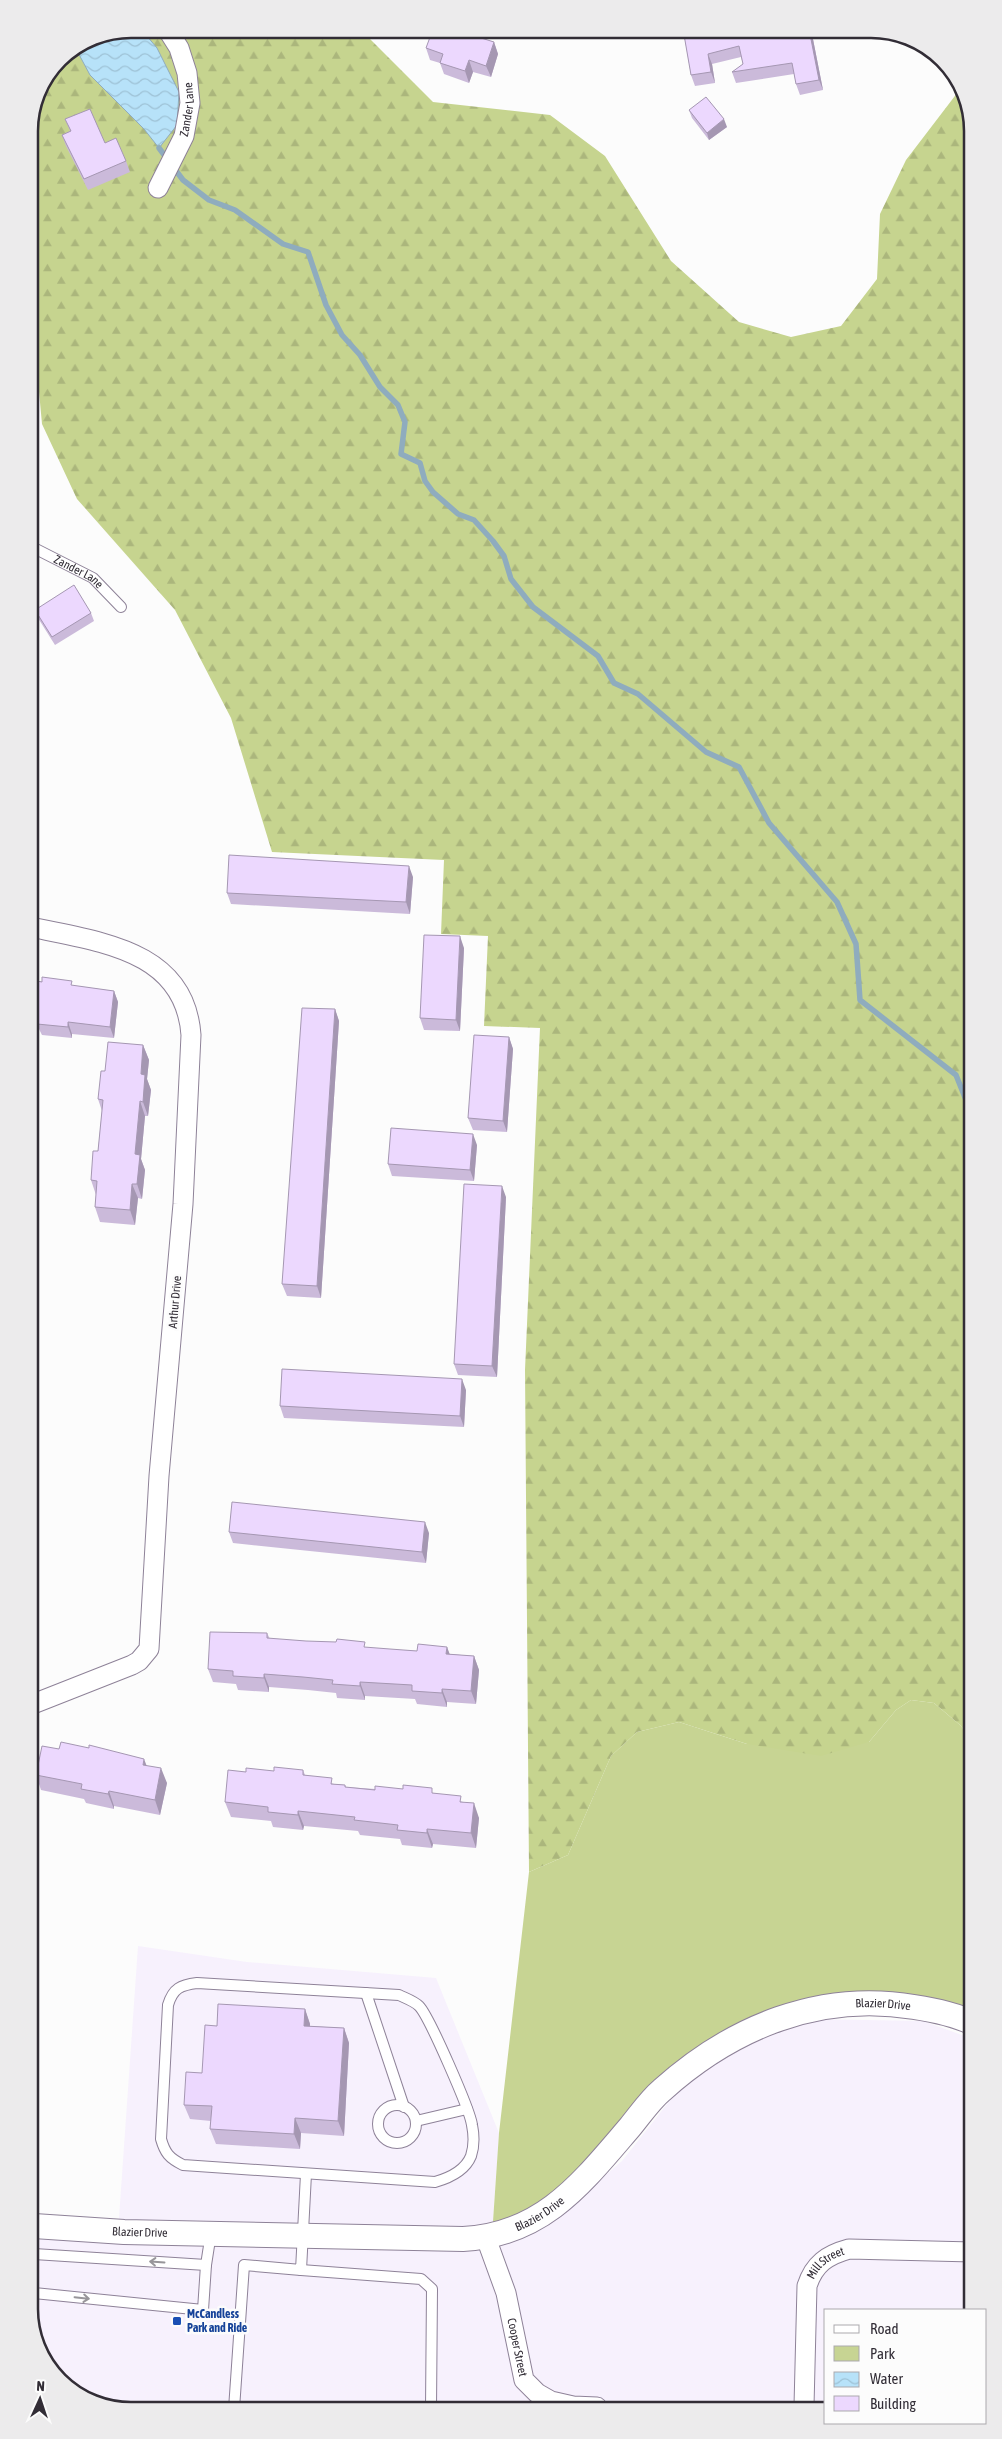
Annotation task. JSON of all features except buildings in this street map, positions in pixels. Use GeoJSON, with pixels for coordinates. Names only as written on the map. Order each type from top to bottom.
{"type":"FeatureCollection","features":[{"type":"Feature","properties":{"kind":"street","name":"Zander Lane"},"geometry":{"type":"LineString","coordinates":[[158,188],[184,136],[190,104],[187,73],[179,48],[173,38]]}},
{"type":"Feature","properties":{"kind":"street","name":"Arthur Drive"},"geometry":{"type":"LineString","coordinates":[[38,929],[123,949],[153,965],[172,982],[183,998],[188,1012],[191,1035],[183,1204],[158,1476],[149,1649],[139,1661],[132,1665],[38,1702]]}},
{"type":"Feature","properties":{"kind":"street","name":"Blazier Drive"},"geometry":{"type":"LineString","coordinates":[[38,2226],[124,2232],[486,2238],[524,2225],[550,2210],[571,2193],[660,2091],[706,2055],[746,2031],[808,2009],[860,2002],[888,2003],[944,2012],[964,2020]]}},
{"type":"Feature","properties":{"kind":"street","name":"Cooper Street"},"geometry":{"type":"LineString","coordinates":[[486,2238],[506,2293],[524,2380],[537,2393],[553,2402]]}},
{"type":"Feature","properties":{"kind":"street","name":"Mill Street"},"geometry":{"type":"LineString","coordinates":[[804,2402],[807,2286],[811,2274],[820,2262],[832,2254],[849,2249],[964,2252]]}},
{"type":"Feature","properties":{"kind":"lane","name":"Zander Lane"},"geometry":{"type":"LineString","coordinates":[[38,550],[93,578],[121,607]]}},
{"type":"Feature","properties":{"kind":"lane"},"geometry":{"type":"LineString","coordinates":[[197,1983],[399,1995],[419,2006],[467,2109],[472,2125],[473,2145],[470,2158],[460,2170],[449,2178],[435,2182],[183,2165],[172,2160],[164,2152],[161,2139],[168,2005],[171,1995],[176,1988],[197,1983]]}},
{"type":"Feature","properties":{"kind":"lane"},"geometry":{"type":"LineString","coordinates":[[366,1993],[404,2107]]}},
{"type":"Feature","properties":{"kind":"lane"},"geometry":{"type":"LineString","coordinates":[[392,2106],[404,2107],[409,2110],[416,2120],[414,2133],[405,2142],[393,2143],[382,2136],[378,2124],[382,2113],[392,2106]]}},
{"type":"Feature","properties":{"kind":"lane"},"geometry":{"type":"LineString","coordinates":[[416,2120],[467,2109]]}},
{"type":"Feature","properties":{"kind":"lane"},"geometry":{"type":"LineString","coordinates":[[301,2270],[306,2174]]}},
{"type":"Feature","properties":{"kind":"lane"},"geometry":{"type":"LineString","coordinates":[[38,2293],[203,2310],[206,2265],[212,2232]]}},
{"type":"Feature","properties":{"kind":"lane"},"geometry":{"type":"LineString","coordinates":[[38,2254],[206,2265]]}},
{"type":"Feature","properties":{"kind":"lane"},"geometry":{"type":"LineString","coordinates":[[235,2401],[244,2265],[421,2279],[432,2289],[431,2401]]}},
{"type":"Feature","properties":{"kind":"shaded area"},"geometry":{"type":"Polygon","coordinates":[[[138,1946],[247,1962],[436,1978],[499,2133],[492,2236],[554,2219],[622,2161],[675,2094],[714,2060],[807,2019],[923,2021],[964,2036],[964,2309],[824,2309],[824,2402],[112,2400],[84,2389],[74,2382],[53,2360],[42,2339],[38,2321],[38,2226],[118,2232],[138,1946]]]}},
{"type":"Feature","properties":{"kind":"green space"},"geometry":{"type":"Polygon","coordinates":[[[118,38],[369,38],[433,102],[550,115],[605,156],[671,261],[739,322],[791,337],[841,326],[877,279],[880,214],[906,160],[956,94],[960,100],[964,118],[964,1730],[934,1703],[911,1700],[896,1710],[869,1742],[821,1756],[747,1744],[679,1722],[637,1732],[611,1756],[568,1855],[529,1872],[525,1370],[540,1028],[484,1026],[488,936],[441,934],[444,860],[272,852],[231,718],[175,610],[77,499],[42,424],[38,381],[38,118],[42,100],[57,74],[79,53],[100,42],[118,38]]]}},
{"type":"Feature","properties":{"kind":"green space"},"geometry":{"type":"Polygon","coordinates":[[[911,1700],[934,1703],[964,1730],[964,2021],[880,2002],[723,2043],[571,2193],[492,2236],[499,2133],[529,1872],[568,1855],[611,1756],[637,1732],[679,1722],[747,1744],[869,1742],[896,1710],[911,1700]]]}},
{"type":"Feature","properties":{"kind":"water"},"geometry":{"type":"Polygon","coordinates":[[[149,38],[157,48],[179,92],[177,125],[159,148],[144,129],[90,75],[79,53],[100,42],[112,39],[149,38]]]}},
{"type":"Feature","properties":{"kind":"waterway"},"geometry":{"type":"LineString","coordinates":[[159,148],[183,180],[209,200],[235,210],[283,244],[308,252],[326,305],[342,335],[360,355],[380,387],[398,405],[405,422],[401,454],[420,463],[425,481],[433,492],[458,514],[474,520],[504,556],[511,579],[533,607],[598,656],[614,683],[638,694],[706,752],[739,767],[769,823],[837,902],[856,944],[860,1000],[956,1075],[964,1095]]}},
{"type":"Feature","properties":{"kind":"place","name":"McCandless Park and Ride"},"geometry":{"type":"Point","coordinates":[177,2321]}}]}
